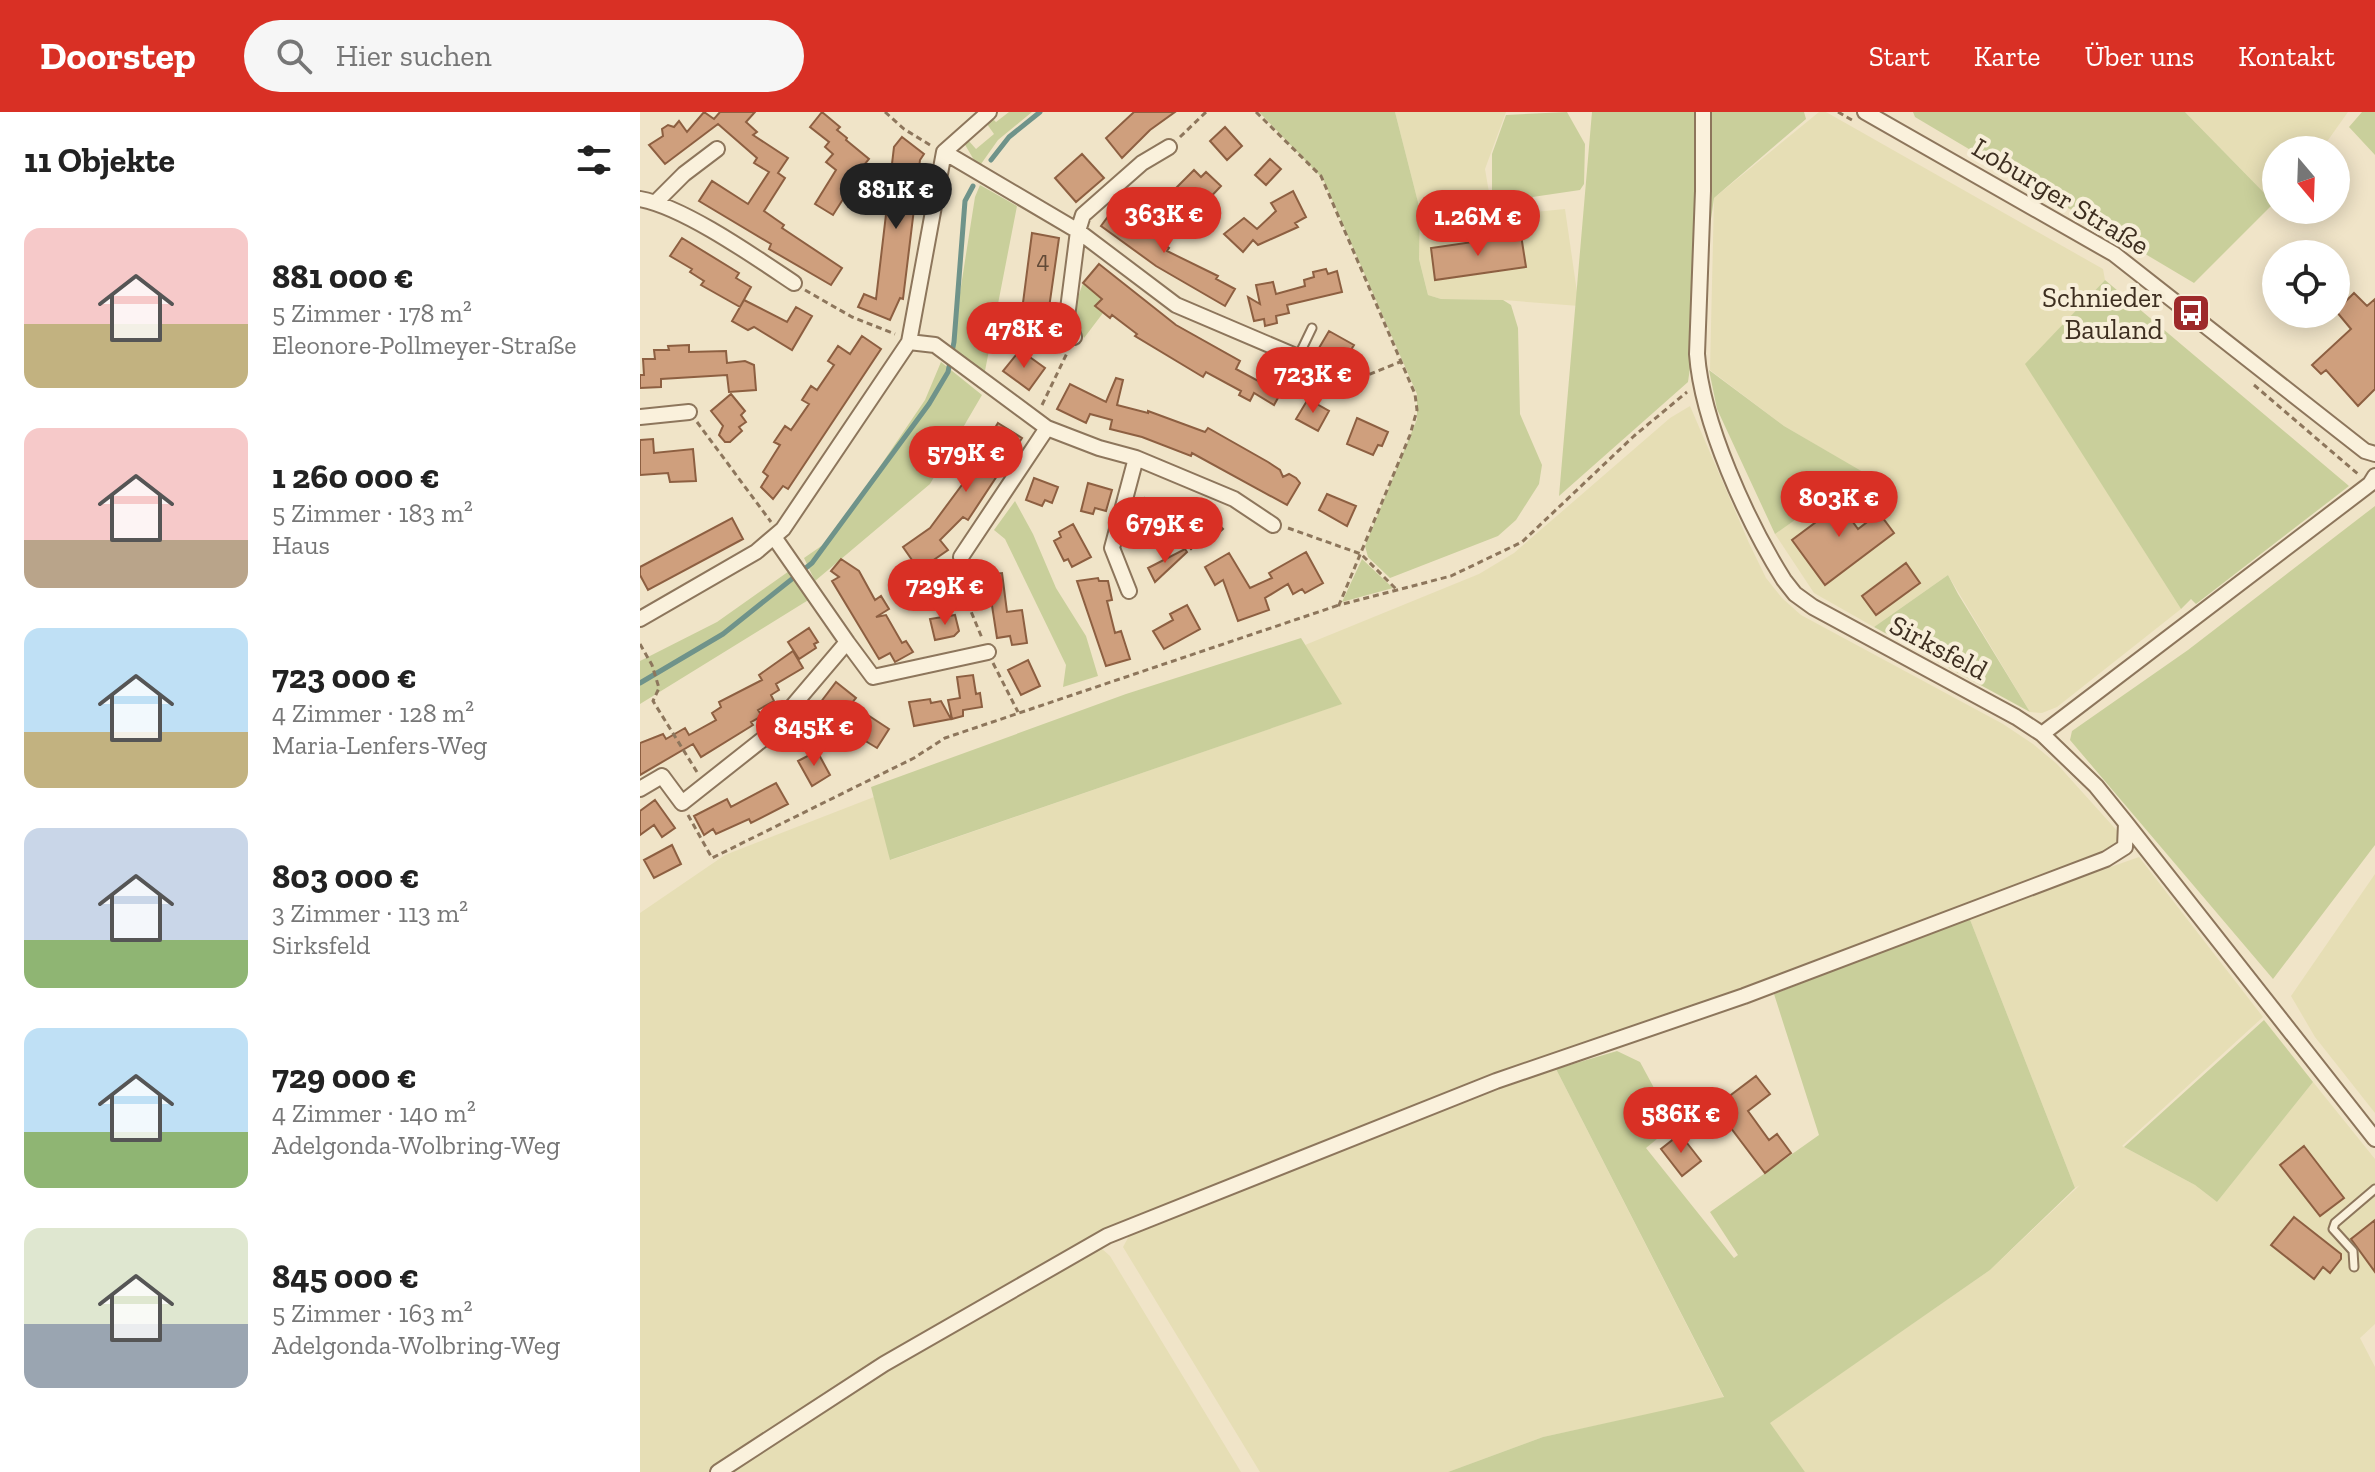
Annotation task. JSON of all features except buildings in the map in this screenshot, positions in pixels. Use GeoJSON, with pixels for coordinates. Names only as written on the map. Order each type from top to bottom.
{"type":"FeatureCollection","features":[{"type":"Feature","properties":{"kind":"street"},"geometry":{"type":"LineString","coordinates":[[640,619],[756,552],[783,529],[909,342],[944,152],[989,112]]}},
{"type":"Feature","properties":{"kind":"street","name":"Sirksfeld"},"geometry":{"type":"LineString","coordinates":[[1703,112],[1697,354],[1699,381],[1705,408],[1774,564],[1795,594],[1831,618],[2042,734],[2096,786],[2375,1139]]}},
{"type":"Feature","properties":{"kind":"street","name":"Loburger Straße"},"geometry":{"type":"LineString","coordinates":[[1858,116],[2114,254],[2365,451],[2375,454]]}},
{"type":"Feature","properties":{"kind":"street"},"geometry":{"type":"LineString","coordinates":[[1074,337],[1067,317],[1078,231],[1083,215],[1142,163],[1169,147]]}},
{"type":"Feature","properties":{"kind":"street"},"geometry":{"type":"LineString","coordinates":[[656,202],[684,174],[717,149]]}},
{"type":"Feature","properties":{"kind":"street"},"geometry":{"type":"LineString","coordinates":[[944,152],[1078,231],[1176,305],[1298,357],[1346,384]]}},
{"type":"Feature","properties":{"kind":"street"},"geometry":{"type":"LineString","coordinates":[[640,199],[656,202],[740,248],[794,283]]}},
{"type":"Feature","properties":{"kind":"street"},"geometry":{"type":"LineString","coordinates":[[909,342],[935,345],[1047,428],[1136,458],[1234,499],[1273,525]]}},
{"type":"Feature","properties":{"kind":"street"},"geometry":{"type":"LineString","coordinates":[[640,417],[689,412]]}},
{"type":"Feature","properties":{"kind":"street"},"geometry":{"type":"LineString","coordinates":[[961,557],[1047,428]]}},
{"type":"Feature","properties":{"kind":"street"},"geometry":{"type":"LineString","coordinates":[[1129,591],[1112,548],[1136,458]]}},
{"type":"Feature","properties":{"kind":"street"},"geometry":{"type":"LineString","coordinates":[[2042,734],[2373,480]]}},
{"type":"Feature","properties":{"kind":"street"},"geometry":{"type":"LineString","coordinates":[[774,537],[806,587],[873,677],[988,652]]}},
{"type":"Feature","properties":{"kind":"street"},"geometry":{"type":"LineString","coordinates":[[640,789],[662,776],[682,803],[768,735],[847,642]]}},
{"type":"Feature","properties":{"kind":"street"},"geometry":{"type":"LineString","coordinates":[[718,1472],[884,1364],[1107,1236],[1496,1081],[1732,1001],[2106,859],[2125,847],[2126,823]]}},
{"type":"Feature","properties":{"kind":"lane"},"geometry":{"type":"LineString","coordinates":[[1298,357],[1312,328]]}},
{"type":"Feature","properties":{"kind":"lane"},"geometry":{"type":"LineString","coordinates":[[2354,1267],[2353,1251],[2333,1229],[2335,1223],[2375,1189]]}},
{"type":"Feature","properties":{"kind":"path"},"geometry":{"type":"LineString","coordinates":[[885,112],[904,129],[944,152]]}},
{"type":"Feature","properties":{"kind":"path"},"geometry":{"type":"LineString","coordinates":[[1169,147],[1206,112]]}},
{"type":"Feature","properties":{"kind":"path"},"geometry":{"type":"LineString","coordinates":[[1256,112],[1321,176],[1415,394],[1417,410],[1410,435],[1339,605]]}},
{"type":"Feature","properties":{"kind":"path"},"geometry":{"type":"LineString","coordinates":[[1838,112],[1858,116]]}},
{"type":"Feature","properties":{"kind":"path"},"geometry":{"type":"LineString","coordinates":[[794,283],[852,317],[909,342]]}},
{"type":"Feature","properties":{"kind":"path"},"geometry":{"type":"LineString","coordinates":[[1047,428],[1041,408],[1074,337]]}},
{"type":"Feature","properties":{"kind":"path"},"geometry":{"type":"LineString","coordinates":[[1346,384],[1400,362]]}},
{"type":"Feature","properties":{"kind":"path"},"geometry":{"type":"LineString","coordinates":[[2249,380],[2373,480]]}},
{"type":"Feature","properties":{"kind":"path"},"geometry":{"type":"LineString","coordinates":[[682,803],[712,858],[914,758],[945,738],[1339,605],[1451,576],[1522,542],[1634,436],[1699,381]]}},
{"type":"Feature","properties":{"kind":"path"},"geometry":{"type":"LineString","coordinates":[[689,412],[770,518],[774,537]]}},
{"type":"Feature","properties":{"kind":"path"},"geometry":{"type":"LineString","coordinates":[[1273,525],[1294,529],[1361,554],[1398,590]]}},
{"type":"Feature","properties":{"kind":"path"},"geometry":{"type":"LineString","coordinates":[[961,557],[970,609],[1018,712]]}},
{"type":"Feature","properties":{"kind":"path"},"geometry":{"type":"LineString","coordinates":[[640,644],[652,665],[659,688],[653,701],[695,771],[708,784]]}},
{"type":"Feature","properties":{"kind":"shaded area"},"geometry":{"type":"Polygon","coordinates":[[[1395,112],[1506,112],[1485,169],[1493,216],[1565,209],[1579,306],[1441,299],[1428,295],[1419,259],[1420,210],[1395,112]]]}},
{"type":"Feature","properties":{"kind":"shaded area"},"geometry":{"type":"Polygon","coordinates":[[[1819,112],[1826,112],[2103,269],[2105,280],[2026,364],[2181,609],[2057,707],[2042,713],[2030,712],[1948,575],[1874,627],[1814,593],[1775,534],[1862,472],[1784,426],[1710,370],[1714,198],[1819,112]]]}},
{"type":"Feature","properties":{"kind":"shaded area"},"geometry":{"type":"Polygon","coordinates":[[[2185,112],[2348,112],[2331,136],[2262,136],[2262,191],[2185,112]]]}},
{"type":"Feature","properties":{"kind":"shaded area"},"geometry":{"type":"Polygon","coordinates":[[[1690,406],[1749,543],[1766,578],[1782,598],[1801,615],[2003,724],[2033,744],[2057,764],[2120,834],[2120,841],[2114,848],[1810,966],[1528,1062],[1112,1226],[958,1314],[805,1407],[708,1472],[640,1472],[640,913],[725,855],[874,797],[891,860],[1341,704],[1305,645],[1479,574],[1514,553],[1670,418],[1690,406]]]}},
{"type":"Feature","properties":{"kind":"shaded area"},"geometry":{"type":"Polygon","coordinates":[[[2139,857],[2263,1017],[2122,1146],[2195,1185],[2217,1202],[2313,1082],[2375,1159],[2375,1324],[2360,1338],[2375,1367],[2375,1472],[1805,1472],[1769,1423],[1990,1270],[2080,1185],[2075,1188],[1969,917],[2139,857]]]}},
{"type":"Feature","properties":{"kind":"shaded area"},"geometry":{"type":"Polygon","coordinates":[[[2375,874],[2375,1113],[2315,1037],[2291,996],[2375,874]]]}},
{"type":"Feature","properties":{"kind":"shaded area"},"geometry":{"type":"Polygon","coordinates":[[[1556,1069],[1724,1398],[1543,1437],[1448,1472],[1260,1472],[1123,1247],[1129,1236],[1154,1222],[1486,1093],[1556,1069]]]}},
{"type":"Feature","properties":{"kind":"shaded area"},"geometry":{"type":"Polygon","coordinates":[[[1101,1248],[1110,1256],[1241,1472],[729,1472],[822,1409],[1101,1248]]]}},
{"type":"Feature","properties":{"kind":"green space"},"geometry":{"type":"Polygon","coordinates":[[[1009,112],[1032,112],[998,140],[981,164],[974,160],[964,143],[968,140],[976,149],[994,134],[987,124],[993,119],[996,122],[1009,112]]]}},
{"type":"Feature","properties":{"kind":"green space"},"geometry":{"type":"Polygon","coordinates":[[[1259,112],[1395,112],[1420,210],[1419,259],[1428,295],[1441,299],[1503,300],[1511,305],[1518,328],[1520,414],[1542,465],[1539,484],[1516,520],[1498,536],[1390,578],[1368,557],[1365,546],[1417,419],[1417,394],[1323,179],[1259,112]]]}},
{"type":"Feature","properties":{"kind":"green space"},"geometry":{"type":"Polygon","coordinates":[[[1567,112],[1585,144],[1584,184],[1580,190],[1492,203],[1492,154],[1506,115],[1567,112]]]}},
{"type":"Feature","properties":{"kind":"green space"},"geometry":{"type":"Polygon","coordinates":[[[1592,112],[1804,112],[1806,119],[1714,198],[1688,382],[1559,496],[1592,112]]]}},
{"type":"Feature","properties":{"kind":"green space"},"geometry":{"type":"Polygon","coordinates":[[[1913,112],[2185,112],[2262,191],[2262,215],[2194,283],[1915,117],[1913,112]]]}},
{"type":"Feature","properties":{"kind":"green space"},"geometry":{"type":"Polygon","coordinates":[[[2362,112],[2375,112],[2375,155],[2349,127],[2362,112]]]}},
{"type":"Feature","properties":{"kind":"green space"},"geometry":{"type":"Polygon","coordinates":[[[980,185],[1017,206],[984,376],[951,350],[975,197],[980,185]]]}},
{"type":"Feature","properties":{"kind":"green space"},"geometry":{"type":"Polygon","coordinates":[[[2105,280],[2349,486],[2196,604],[2191,599],[2181,609],[2025,364],[2105,280]]]}},
{"type":"Feature","properties":{"kind":"green space"},"geometry":{"type":"Polygon","coordinates":[[[1083,283],[1102,299],[1095,306],[1103,313],[1084,338],[1072,314],[1083,283]]]}},
{"type":"Feature","properties":{"kind":"green space"},"geometry":{"type":"Polygon","coordinates":[[[941,362],[982,395],[930,484],[815,581],[804,558],[830,540],[925,400],[941,362]]]}},
{"type":"Feature","properties":{"kind":"green space"},"geometry":{"type":"Polygon","coordinates":[[[1709,370],[1784,426],[1863,472],[1775,534],[1717,409],[1709,370]]]}},
{"type":"Feature","properties":{"kind":"green space"},"geometry":{"type":"Polygon","coordinates":[[[1015,501],[1056,588],[1086,636],[1098,676],[1063,687],[1066,665],[1005,539],[994,530],[1015,501]]]}},
{"type":"Feature","properties":{"kind":"green space"},"geometry":{"type":"Polygon","coordinates":[[[2375,506],[2375,845],[2273,979],[2070,740],[2072,731],[2188,650],[2375,506]]]}},
{"type":"Feature","properties":{"kind":"green space"},"geometry":{"type":"Polygon","coordinates":[[[1362,559],[1393,588],[1342,602],[1362,559]]]}},
{"type":"Feature","properties":{"kind":"green space"},"geometry":{"type":"Polygon","coordinates":[[[792,569],[810,599],[640,704],[640,661],[717,622],[792,569]]]}},
{"type":"Feature","properties":{"kind":"green space"},"geometry":{"type":"Polygon","coordinates":[[[1948,575],[1958,594],[2030,712],[1874,627],[1948,575]]]}},
{"type":"Feature","properties":{"kind":"green space"},"geometry":{"type":"Polygon","coordinates":[[[1301,638],[1342,704],[890,860],[871,787],[1126,694],[1301,638]]]}},
{"type":"Feature","properties":{"kind":"green space"},"geometry":{"type":"Polygon","coordinates":[[[1969,917],[2075,1188],[1990,1270],[1770,1423],[1805,1472],[1448,1472],[1543,1437],[1724,1397],[1556,1069],[1617,1051],[1640,1062],[1674,1125],[1646,1148],[1734,1258],[1738,1255],[1710,1212],[1819,1135],[1774,994],[1969,917]]]}},
{"type":"Feature","properties":{"kind":"green space"},"geometry":{"type":"Polygon","coordinates":[[[2264,1020],[2313,1082],[2217,1202],[2195,1185],[2124,1147],[2264,1020]]]}},
{"type":"Feature","properties":{"kind":"waterway"},"geometry":{"type":"LineString","coordinates":[[991,160],[1009,137],[1040,112]]}},
{"type":"Feature","properties":{"kind":"waterway"},"geometry":{"type":"LineString","coordinates":[[640,683],[723,634],[812,563],[929,404],[948,372],[954,342],[965,201],[973,186]]}},
{"type":"Feature","properties":{"kind":"place","name":"Schnieder Bauland"},"geometry":{"type":"Point","coordinates":[2191,313]}}]}
